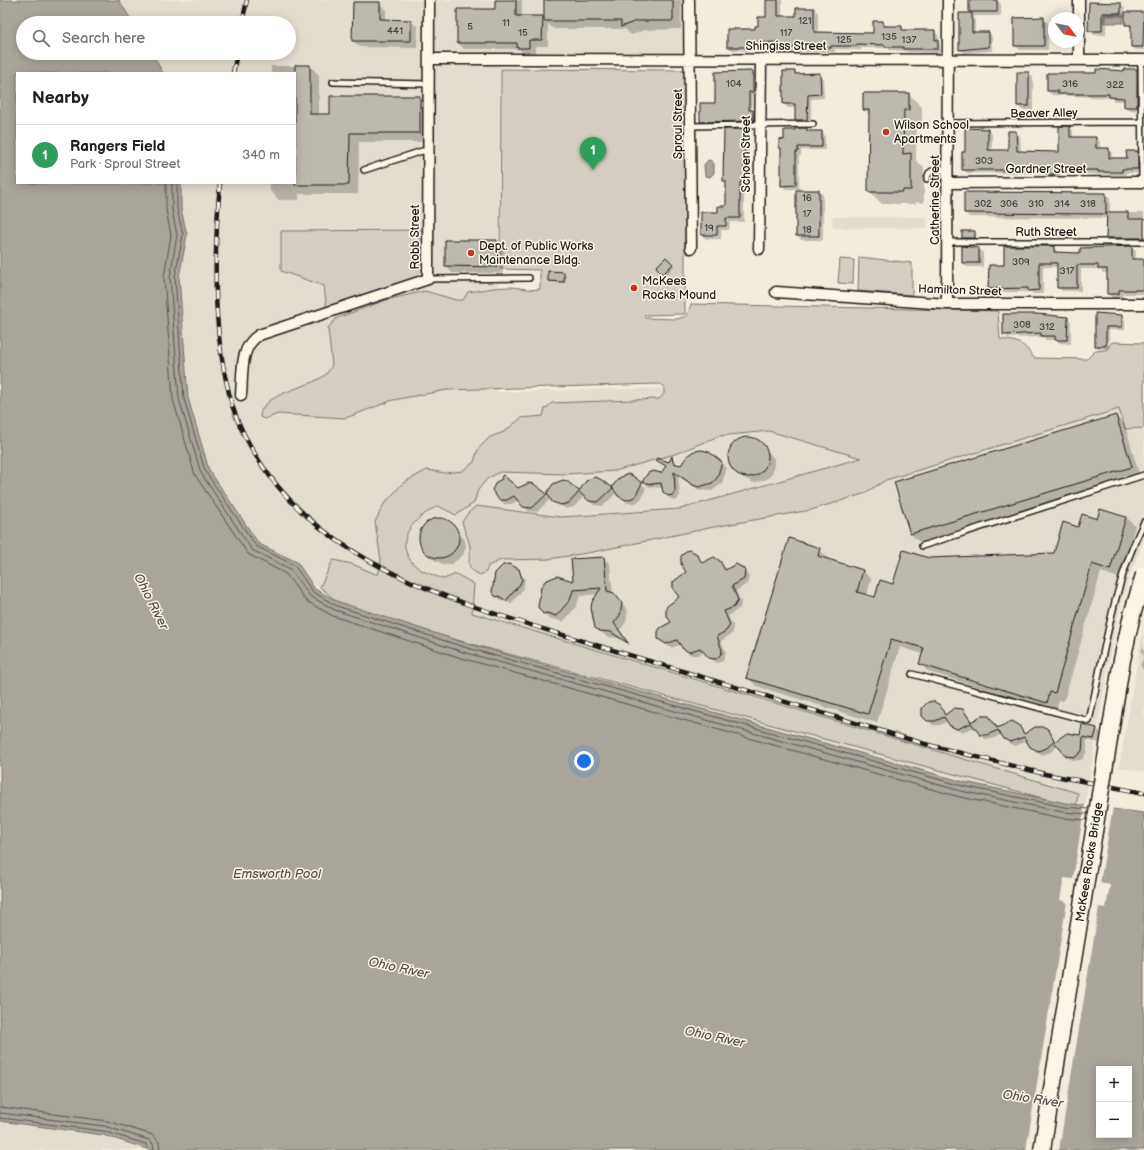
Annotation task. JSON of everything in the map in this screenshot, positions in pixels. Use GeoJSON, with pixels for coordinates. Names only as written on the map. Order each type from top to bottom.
{"type":"FeatureCollection","features":[{"type":"Feature","properties":{"kind":"main road","name":"McKees Rocks Bridge"},"geometry":{"type":"LineString","coordinates":[[1042,1150],[1122,660],[1132,615],[1144,575]]}},
{"type":"Feature","properties":{"kind":"street","name":"Robb Street"},"geometry":{"type":"LineString","coordinates":[[241,395],[243,357],[253,339],[259,335],[428,279],[429,0]]}},
{"type":"Feature","properties":{"kind":"street","name":"Sproul Street"},"geometry":{"type":"LineString","coordinates":[[689,0],[691,59],[691,248]]}},
{"type":"Feature","properties":{"kind":"street","name":"Catherine Street"},"geometry":{"type":"LineString","coordinates":[[947,304],[948,0]]}},
{"type":"Feature","properties":{"kind":"street"},"geometry":{"type":"LineString","coordinates":[[1079,0],[1079,59]]}},
{"type":"Feature","properties":{"kind":"street","name":"Shingiss Street"},"geometry":{"type":"LineString","coordinates":[[429,59],[1143,60]]}},
{"type":"Feature","properties":{"kind":"street","name":"Schoen Street"},"geometry":{"type":"LineString","coordinates":[[759,249],[759,126],[761,60]]}},
{"type":"Feature","properties":{"kind":"street","name":"Gardner Street"},"geometry":{"type":"LineString","coordinates":[[948,183],[1143,182]]}},
{"type":"Feature","properties":{"kind":"street","name":"Hamilton Street"},"geometry":{"type":"LineString","coordinates":[[776,292],[947,304],[1144,304]]}},
{"type":"Feature","properties":{"kind":"lane"},"geometry":{"type":"LineString","coordinates":[[1143,60],[1141,122],[1143,182]]}},
{"type":"Feature","properties":{"kind":"lane"},"geometry":{"type":"LineString","coordinates":[[333,82],[428,84]]}},
{"type":"Feature","properties":{"kind":"lane","name":"Beaver Alley"},"geometry":{"type":"LineString","coordinates":[[947,124],[1141,122]]}},
{"type":"Feature","properties":{"kind":"lane"},"geometry":{"type":"LineString","coordinates":[[691,126],[813,124]]}},
{"type":"Feature","properties":{"kind":"lane"},"geometry":{"type":"LineString","coordinates":[[364,170],[422,150],[428,152]]}},
{"type":"Feature","properties":{"kind":"lane"},"geometry":{"type":"LineString","coordinates":[[927,180],[929,173],[932,171],[948,170]]}},
{"type":"Feature","properties":{"kind":"lane","name":"Ruth Street"},"geometry":{"type":"LineString","coordinates":[[948,242],[1144,242]]}},
{"type":"Feature","properties":{"kind":"lane"},"geometry":{"type":"LineString","coordinates":[[428,279],[529,278]]}},
{"type":"Feature","properties":{"kind":"lane"},"geometry":{"type":"LineString","coordinates":[[922,546],[1144,475]]}},
{"type":"Feature","properties":{"kind":"lane"},"geometry":{"type":"LineString","coordinates":[[912,674],[1089,722],[1116,595],[1133,545],[1144,522]]}},
{"type":"Feature","properties":{"kind":"shaded area"},"geometry":{"type":"Polygon","coordinates":[[[119,0],[689,0],[691,59],[500,59],[498,392],[1144,375],[1144,541],[1132,569],[1119,611],[1110,654],[1085,805],[1065,803],[964,782],[465,643],[338,602],[259,544],[209,470],[188,398],[179,277],[187,235],[181,209],[181,184],[296,184],[296,72],[162,72],[156,60],[296,60],[296,16],[129,16],[119,0]]]}},
{"type":"Feature","properties":{"kind":"shaded area"},"geometry":{"type":"Polygon","coordinates":[[[501,69],[685,70],[685,314],[644,315],[645,318],[677,319],[687,316],[691,304],[998,311],[1000,339],[1016,342],[1024,346],[1034,358],[1087,359],[1095,351],[1106,350],[1112,342],[1144,343],[1144,428],[1125,429],[1119,409],[886,480],[863,494],[811,510],[714,527],[593,552],[549,559],[501,560],[488,566],[486,572],[480,575],[471,569],[469,563],[470,546],[462,522],[468,513],[476,506],[561,517],[680,509],[861,458],[769,431],[719,436],[675,454],[615,471],[565,474],[500,472],[487,479],[478,490],[474,503],[456,515],[438,506],[430,510],[416,521],[406,535],[405,543],[406,552],[411,561],[422,570],[435,576],[444,579],[456,574],[474,584],[472,613],[1078,793],[1076,807],[368,616],[341,605],[320,587],[333,560],[352,564],[378,575],[381,560],[375,522],[384,504],[403,483],[427,470],[445,473],[462,471],[474,462],[478,449],[490,437],[504,432],[521,418],[543,416],[545,409],[552,403],[659,399],[664,394],[664,386],[659,384],[447,390],[393,400],[346,418],[278,414],[265,419],[260,417],[262,409],[268,402],[287,392],[318,380],[327,373],[332,365],[328,328],[337,318],[386,300],[425,291],[456,300],[463,300],[468,292],[488,289],[509,287],[532,290],[540,289],[540,270],[500,269],[501,69]]]}},
{"type":"Feature","properties":{"kind":"shaded area"},"geometry":{"type":"Polygon","coordinates":[[[832,217],[927,217],[927,228],[833,228],[832,217]]]}},
{"type":"Feature","properties":{"kind":"shaded area"},"geometry":{"type":"Polygon","coordinates":[[[427,230],[426,278],[327,311],[324,286],[281,271],[281,231],[427,230]]]}},
{"type":"Feature","properties":{"kind":"shaded area"},"geometry":{"type":"Polygon","coordinates":[[[859,257],[912,263],[912,295],[858,291],[859,257]]]}},
{"type":"Feature","properties":{"kind":"shaded area"},"geometry":{"type":"Polygon","coordinates":[[[840,259],[854,260],[853,284],[838,283],[840,259]]]}},
{"type":"Feature","properties":{"kind":"shaded area"},"geometry":{"type":"Polygon","coordinates":[[[1144,625],[1144,772],[1119,767],[1144,625]]]}},
{"type":"Feature","properties":{"kind":"shaded area"},"geometry":{"type":"Polygon","coordinates":[[[0,1121],[103,1135],[151,1150],[0,1150],[0,1121]]]}},
{"type":"Feature","properties":{"kind":"water","name":"Emsworth Pool"},"geometry":{"type":"Polygon","coordinates":[[[0,0],[119,0],[129,16],[16,16],[16,60],[156,60],[162,72],[16,72],[16,184],[181,184],[181,209],[187,235],[179,277],[188,398],[209,470],[259,544],[297,562],[315,589],[339,602],[465,643],[964,782],[1065,803],[1144,813],[1144,1150],[151,1150],[103,1135],[0,1121],[0,0]]]}},
{"type":"Feature","properties":{"kind":"water"},"geometry":{"type":"Polygon","coordinates":[[[1104,14],[1123,14],[1123,23],[1104,23],[1104,14]]]}},
{"type":"Feature","properties":{"kind":"water"},"geometry":{"type":"Polygon","coordinates":[[[708,160],[712,161],[714,164],[714,173],[710,177],[705,176],[704,165],[708,160]]]}},
{"type":"Feature","properties":{"kind":"pier"},"geometry":{"type":"Polygon","coordinates":[[[1085,803],[1113,807],[1100,883],[1110,885],[1106,908],[1099,907],[1059,1150],[1026,1150],[1067,902],[1060,900],[1064,878],[1073,879],[1085,803]]]}},
{"type":"Feature","properties":{"kind":"building"},"geometry":{"type":"Polygon","coordinates":[[[495,0],[516,0],[516,16],[543,16],[542,40],[529,40],[529,48],[517,48],[517,43],[457,43],[457,9],[495,9],[495,0]]]}},
{"type":"Feature","properties":{"kind":"building"},"geometry":{"type":"Polygon","coordinates":[[[544,0],[673,0],[673,21],[636,21],[621,27],[621,21],[544,21],[544,0]]]}},
{"type":"Feature","properties":{"kind":"building"},"geometry":{"type":"Polygon","coordinates":[[[766,0],[778,0],[778,16],[796,16],[796,8],[814,8],[814,32],[873,33],[873,21],[883,21],[883,26],[902,26],[902,30],[935,30],[935,40],[938,40],[938,49],[903,49],[903,47],[885,47],[885,45],[857,44],[857,46],[831,46],[831,48],[780,48],[780,42],[751,43],[751,47],[727,47],[727,29],[755,29],[755,26],[758,26],[758,17],[766,17],[766,0]]]}},
{"type":"Feature","properties":{"kind":"building"},"geometry":{"type":"Polygon","coordinates":[[[969,0],[997,0],[997,12],[969,12],[969,0]]]}},
{"type":"Feature","properties":{"kind":"building"},"geometry":{"type":"Polygon","coordinates":[[[353,2],[380,2],[380,19],[411,20],[411,41],[352,41],[353,2]]]}},
{"type":"Feature","properties":{"kind":"building"},"geometry":{"type":"Polygon","coordinates":[[[1089,2],[1121,3],[1121,13],[1102,13],[1102,31],[1088,31],[1089,2]]]}},
{"type":"Feature","properties":{"kind":"building"},"geometry":{"type":"Polygon","coordinates":[[[1125,12],[1144,12],[1143,47],[1131,47],[1131,25],[1125,25],[1125,12]]]}},
{"type":"Feature","properties":{"kind":"building"},"geometry":{"type":"Polygon","coordinates":[[[959,13],[972,13],[972,32],[989,32],[989,47],[959,50],[959,13]]]}},
{"type":"Feature","properties":{"kind":"building"},"geometry":{"type":"Polygon","coordinates":[[[1044,17],[1044,46],[1014,46],[1014,18],[1044,17]]]}},
{"type":"Feature","properties":{"kind":"building"},"geometry":{"type":"Polygon","coordinates":[[[295,65],[310,65],[310,114],[330,114],[330,96],[420,96],[420,133],[350,133],[349,185],[295,185],[295,65]]]}},
{"type":"Feature","properties":{"kind":"building"},"geometry":{"type":"Polygon","coordinates":[[[1096,69],[1124,71],[1124,69],[1137,69],[1137,107],[1124,107],[1124,98],[1109,97],[1109,94],[1058,94],[1058,91],[1047,91],[1047,73],[1096,73],[1096,69]]]}},
{"type":"Feature","properties":{"kind":"building"},"geometry":{"type":"Polygon","coordinates":[[[753,71],[753,92],[749,92],[749,110],[753,110],[753,121],[700,122],[700,103],[715,103],[715,72],[753,71]]]}},
{"type":"Feature","properties":{"kind":"building"},"geometry":{"type":"Polygon","coordinates":[[[783,71],[795,71],[795,74],[820,73],[821,94],[808,95],[807,120],[795,120],[795,104],[783,104],[783,71]]]}},
{"type":"Feature","properties":{"kind":"building"},"geometry":{"type":"Polygon","coordinates":[[[1017,72],[1029,72],[1029,106],[1017,106],[1017,72]]]}},
{"type":"Feature","properties":{"kind":"building","name":"Wilson School Apartments"},"geometry":{"type":"Polygon","coordinates":[[[863,93],[909,93],[909,110],[904,110],[903,154],[911,153],[911,190],[903,190],[903,192],[868,192],[869,110],[863,110],[863,93]]]}},
{"type":"Feature","properties":{"kind":"building"},"geometry":{"type":"Polygon","coordinates":[[[1059,126],[1070,126],[1070,137],[1096,137],[1096,148],[1109,148],[1109,158],[1127,158],[1126,151],[1138,151],[1138,169],[1122,169],[1122,172],[1098,172],[1098,170],[1057,170],[1057,174],[1046,174],[1046,170],[962,170],[962,152],[965,152],[965,128],[988,129],[988,150],[1008,150],[1008,131],[1016,131],[1017,151],[1059,152],[1059,126]]]}},
{"type":"Feature","properties":{"kind":"building"},"geometry":{"type":"Polygon","coordinates":[[[795,128],[807,128],[807,131],[822,131],[822,147],[798,147],[798,152],[796,152],[796,185],[781,186],[781,148],[779,148],[779,139],[784,140],[784,130],[795,130],[795,128]]]}},
{"type":"Feature","properties":{"kind":"building"},"geometry":{"type":"Polygon","coordinates":[[[724,129],[746,129],[744,170],[746,170],[746,182],[740,182],[740,218],[726,218],[726,226],[717,226],[717,235],[701,235],[701,212],[718,212],[718,206],[726,206],[726,181],[723,181],[724,129]]]}},
{"type":"Feature","properties":{"kind":"building"},"geometry":{"type":"Polygon","coordinates":[[[796,190],[819,190],[819,236],[796,236],[796,190]]]}},
{"type":"Feature","properties":{"kind":"building"},"geometry":{"type":"Polygon","coordinates":[[[964,192],[1106,193],[1106,214],[964,213],[964,192]]]}},
{"type":"Feature","properties":{"kind":"building"},"geometry":{"type":"Polygon","coordinates":[[[1107,212],[1128,212],[1128,219],[1144,219],[1144,238],[1106,238],[1107,212]]]}},
{"type":"Feature","properties":{"kind":"building"},"geometry":{"type":"Polygon","coordinates":[[[962,231],[975,231],[975,238],[962,238],[962,231]]]}},
{"type":"Feature","properties":{"kind":"building","name":"Dept. of Public Works Maintenance Bldg."},"geometry":{"type":"Polygon","coordinates":[[[445,240],[497,240],[497,267],[445,266],[445,240]]]}},
{"type":"Feature","properties":{"kind":"building"},"geometry":{"type":"Polygon","coordinates":[[[962,246],[979,248],[979,263],[962,263],[962,246]]]}},
{"type":"Feature","properties":{"kind":"building"},"geometry":{"type":"Polygon","coordinates":[[[1004,246],[1054,246],[1054,252],[1080,253],[1080,248],[1132,246],[1132,259],[1144,259],[1144,290],[1119,290],[1119,294],[1107,294],[1107,269],[1098,269],[1098,265],[1077,265],[1077,288],[1057,288],[1057,263],[1039,263],[1039,290],[1028,291],[1028,288],[988,289],[989,265],[1004,265],[1004,246]]]}},
{"type":"Feature","properties":{"kind":"building"},"geometry":{"type":"Polygon","coordinates":[[[666,257],[673,264],[663,274],[656,267],[666,257]]]}},
{"type":"Feature","properties":{"kind":"building"},"geometry":{"type":"Polygon","coordinates":[[[548,271],[564,272],[564,282],[548,281],[548,271]]]}},
{"type":"Feature","properties":{"kind":"building"},"geometry":{"type":"Polygon","coordinates":[[[1095,313],[1122,315],[1122,327],[1106,327],[1106,346],[1095,346],[1095,313]]]}},
{"type":"Feature","properties":{"kind":"building"},"geometry":{"type":"Polygon","coordinates":[[[1003,314],[1037,314],[1068,317],[1067,340],[1055,340],[1055,336],[1041,336],[1041,333],[1003,335],[1003,314]]]}},
{"type":"Feature","properties":{"kind":"building"},"geometry":{"type":"Polygon","coordinates":[[[1116,415],[1132,467],[910,534],[894,482],[1116,415]]]}},
{"type":"Feature","properties":{"kind":"building"},"geometry":{"type":"Polygon","coordinates":[[[748,437],[756,439],[762,443],[766,449],[768,457],[766,465],[762,471],[756,475],[748,477],[740,475],[734,471],[730,465],[728,457],[730,449],[734,443],[740,439],[748,437]]]}},
{"type":"Feature","properties":{"kind":"building"},"geometry":{"type":"Polygon","coordinates":[[[702,450],[709,452],[722,462],[717,478],[712,483],[699,487],[693,485],[674,472],[675,490],[673,495],[668,496],[663,492],[661,483],[652,484],[642,482],[648,473],[653,471],[661,473],[666,466],[656,460],[657,458],[669,462],[672,456],[673,463],[681,465],[688,455],[694,451],[702,450]]]}},
{"type":"Feature","properties":{"kind":"building"},"geometry":{"type":"Polygon","coordinates":[[[628,474],[642,483],[635,497],[626,500],[618,496],[612,487],[619,478],[628,474]]]}},
{"type":"Feature","properties":{"kind":"building"},"geometry":{"type":"Polygon","coordinates":[[[503,475],[518,488],[529,483],[534,484],[547,494],[532,508],[523,507],[514,496],[507,500],[499,500],[492,490],[496,482],[502,479],[501,477],[503,475]]]}},
{"type":"Feature","properties":{"kind":"building"},"geometry":{"type":"Polygon","coordinates":[[[595,477],[613,488],[598,502],[589,501],[579,492],[569,503],[561,505],[552,502],[547,493],[553,484],[563,480],[567,481],[579,491],[586,481],[595,477]]]}},
{"type":"Feature","properties":{"kind":"building"},"geometry":{"type":"Polygon","coordinates":[[[1100,509],[1126,517],[1110,570],[1092,564],[1055,693],[1050,692],[1047,703],[919,664],[924,648],[891,639],[868,714],[746,678],[789,538],[820,548],[818,556],[863,570],[857,592],[875,597],[880,580],[893,584],[903,550],[929,558],[1054,553],[1063,522],[1078,527],[1082,514],[1097,519],[1100,509]]]}},
{"type":"Feature","properties":{"kind":"building"},"geometry":{"type":"Polygon","coordinates":[[[443,518],[450,521],[456,527],[459,538],[458,546],[450,555],[443,558],[435,558],[428,555],[420,546],[419,534],[422,527],[431,519],[443,518]]]}},
{"type":"Feature","properties":{"kind":"building"},"geometry":{"type":"Polygon","coordinates":[[[690,550],[697,554],[702,563],[714,557],[720,561],[725,570],[736,564],[745,571],[744,579],[732,586],[738,600],[734,607],[724,611],[730,625],[726,631],[717,636],[722,650],[721,654],[716,659],[709,658],[700,648],[689,652],[683,649],[677,640],[666,644],[658,639],[658,632],[660,628],[671,622],[666,615],[666,607],[679,597],[673,589],[673,582],[686,572],[681,564],[681,556],[686,551],[690,550]]]}},
{"type":"Feature","properties":{"kind":"building"},"geometry":{"type":"Polygon","coordinates":[[[604,557],[607,591],[614,593],[622,603],[620,615],[614,623],[628,643],[611,632],[600,631],[595,628],[591,608],[592,602],[601,588],[573,590],[570,600],[556,616],[547,613],[543,614],[538,607],[541,587],[545,581],[557,576],[573,581],[571,559],[604,557]]]}},
{"type":"Feature","properties":{"kind":"building"},"geometry":{"type":"Polygon","coordinates":[[[509,564],[519,569],[522,579],[520,584],[506,601],[499,596],[496,597],[492,592],[495,573],[503,565],[509,564]]]}},
{"type":"Feature","properties":{"kind":"building"},"geometry":{"type":"Polygon","coordinates":[[[933,701],[940,705],[945,715],[954,708],[963,709],[971,722],[981,716],[989,716],[997,728],[1012,721],[1019,725],[1024,734],[1035,727],[1045,727],[1049,730],[1054,740],[1047,748],[1038,751],[1030,747],[1024,737],[1010,742],[1004,739],[998,730],[987,735],[980,735],[971,723],[957,729],[950,726],[944,717],[935,721],[927,721],[922,716],[922,708],[928,702],[933,701]]]}},
{"type":"Feature","properties":{"kind":"building"},"geometry":{"type":"Polygon","coordinates":[[[1082,724],[1097,728],[1094,739],[1083,737],[1082,751],[1075,757],[1066,756],[1054,742],[1067,733],[1080,735],[1082,724]]]}},
{"type":"Feature","properties":{"kind":"railway"},"geometry":{"type":"LineString","coordinates":[[244,16],[247,0]]}},
{"type":"Feature","properties":{"kind":"railway"},"geometry":{"type":"LineString","coordinates":[[233,72],[236,60]]}},
{"type":"Feature","properties":{"kind":"railway"},"geometry":{"type":"LineString","coordinates":[[220,184],[216,236],[217,315],[223,368],[235,415],[252,449],[278,487],[310,519],[346,546],[385,569],[427,588],[513,620],[925,744],[1045,774],[1144,793]]}},
{"type":"Feature","properties":{"kind":"place","name":"Wilson School Apartments"},"geometry":{"type":"Point","coordinates":[886,132]}},
{"type":"Feature","properties":{"kind":"place","name":"Rangers Field"},"geometry":{"type":"Point","coordinates":[593,170]}},
{"type":"Feature","properties":{"kind":"place","name":"Dept. of Public Works Maintenance Bldg."},"geometry":{"type":"Point","coordinates":[471,253]}},
{"type":"Feature","properties":{"kind":"place","name":"McKees Rocks Mound"},"geometry":{"type":"Point","coordinates":[634,288]}},
{"type":"Feature","properties":{"kind":"water label","name":"Ohio River"},"geometry":{"type":"Point","coordinates":[152,601]}},
{"type":"Feature","properties":{"kind":"water label","name":"Ohio River"},"geometry":{"type":"Point","coordinates":[399,967]}},
{"type":"Feature","properties":{"kind":"water label","name":"Ohio River"},"geometry":{"type":"Point","coordinates":[715,1036]}},
{"type":"Feature","properties":{"kind":"water label","name":"Ohio River"},"geometry":{"type":"Point","coordinates":[1033,1098]}}]}
